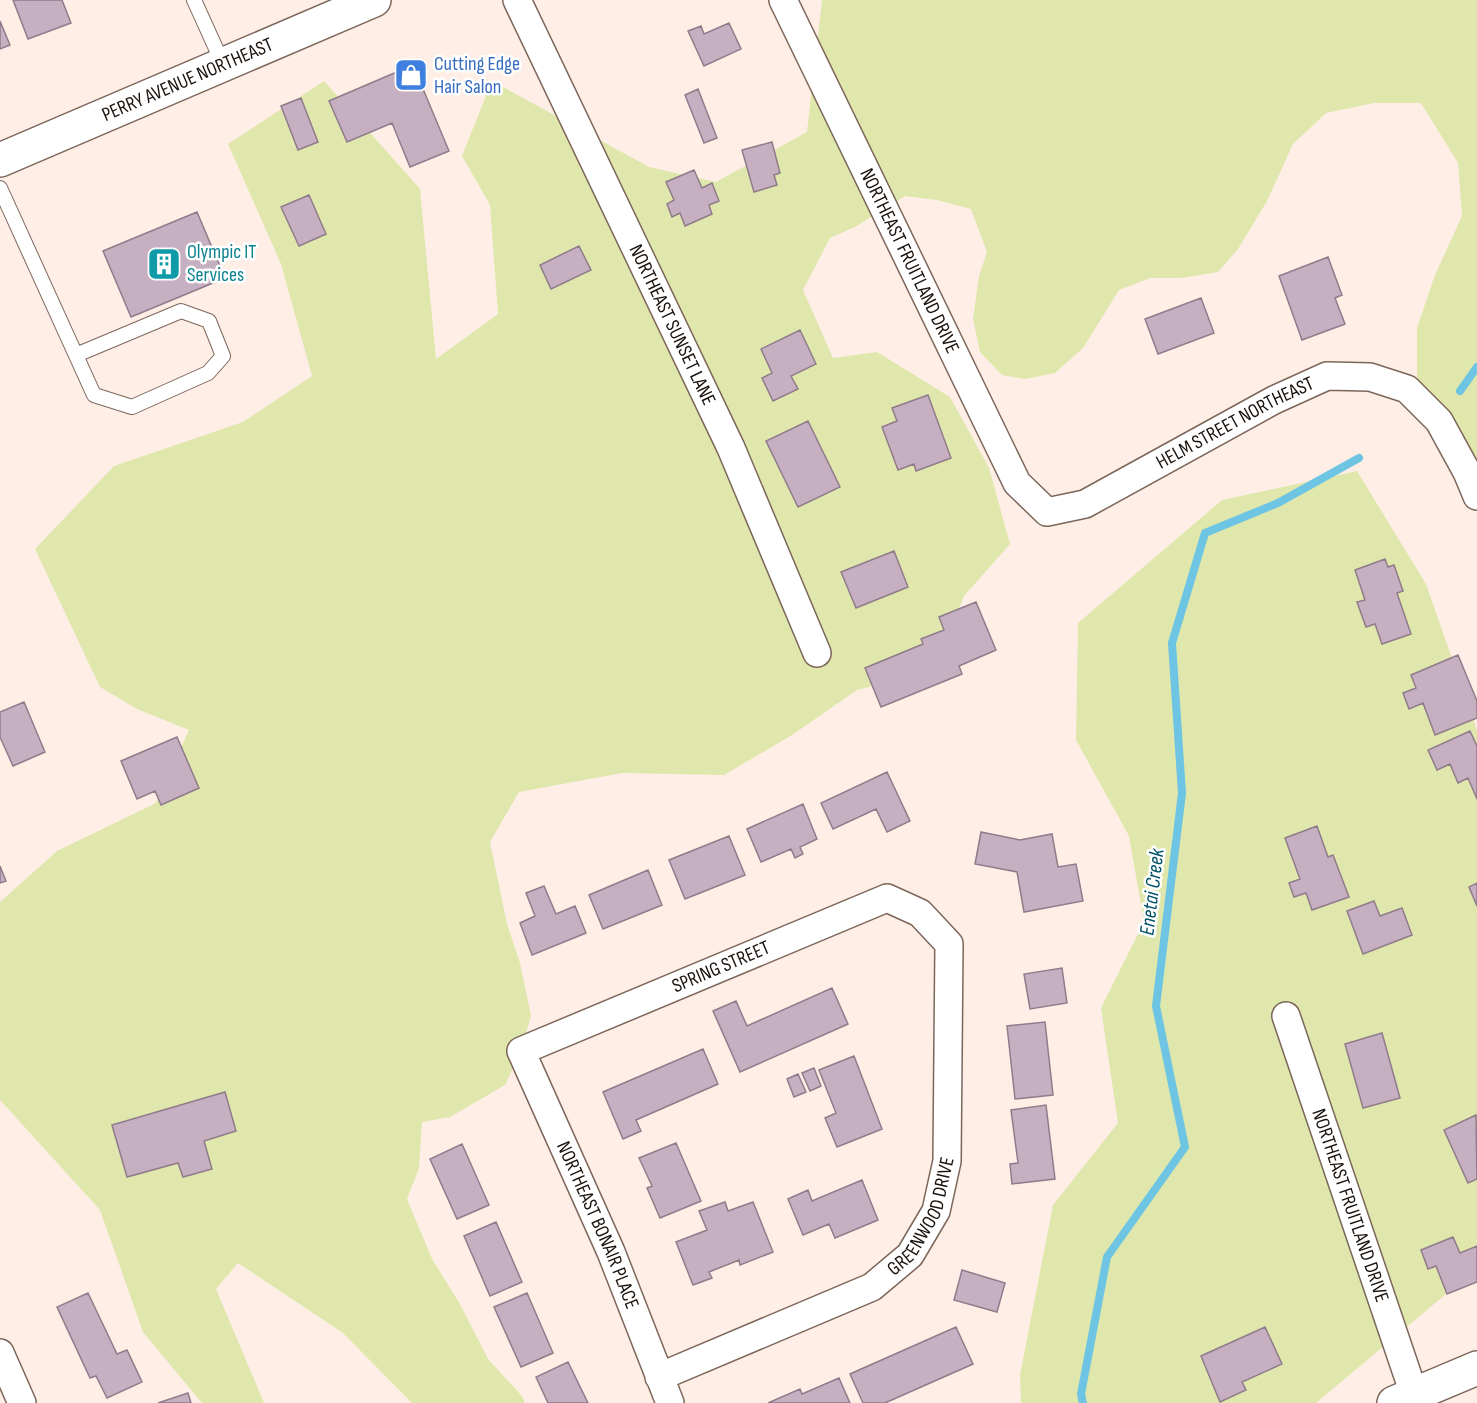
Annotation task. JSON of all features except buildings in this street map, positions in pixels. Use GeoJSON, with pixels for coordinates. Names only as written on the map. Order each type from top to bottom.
{"type":"FeatureCollection","features":[{"type":"Feature","properties":{"kind":"main road","name":"PERRY AVENUE NORTHEAST"},"geometry":{"type":"LineString","coordinates":[[0,160],[223,64],[335,7],[374,0]]}},
{"type":"Feature","properties":{"kind":"main road"},"geometry":{"type":"LineString","coordinates":[[1404,1399],[1477,1368]]}},
{"type":"Feature","properties":{"kind":"street","name":"NORTHEAST SUNSET LANE"},"geometry":{"type":"LineString","coordinates":[[517,0],[731,448],[817,653]]}},
{"type":"Feature","properties":{"kind":"street","name":"NORTHEAST FRUITLAND DRIVE"},"geometry":{"type":"LineString","coordinates":[[783,0],[1017,483],[1047,512]]}},
{"type":"Feature","properties":{"kind":"street","name":"HELM STREET NORTHEAST"},"geometry":{"type":"LineString","coordinates":[[1047,512],[1084,504],[1275,400],[1327,376],[1370,377],[1407,389],[1439,421],[1467,472],[1477,496]]}},
{"type":"Feature","properties":{"kind":"street","name":"SPRING STREET"},"geometry":{"type":"LineString","coordinates":[[521,1051],[886,898],[920,913]]}},
{"type":"Feature","properties":{"kind":"street","name":"GREENWOOD DRIVE"},"geometry":{"type":"LineString","coordinates":[[659,1377],[872,1287],[910,1255],[936,1210],[947,1161],[948,944],[920,913]]}},
{"type":"Feature","properties":{"kind":"street","name":"NORTHEAST FRUITLAND DRIVE"},"geometry":{"type":"LineString","coordinates":[[1286,1016],[1404,1399]]}},
{"type":"Feature","properties":{"kind":"street","name":"NORTHEAST BONAIR PLACE"},"geometry":{"type":"LineString","coordinates":[[521,1051],[610,1252],[670,1403]]}},
{"type":"Feature","properties":{"kind":"street"},"geometry":{"type":"LineString","coordinates":[[0,1353],[22,1403]]}},
{"type":"Feature","properties":{"kind":"lane"},"geometry":{"type":"LineString","coordinates":[[194,0],[223,64]]}},
{"type":"Feature","properties":{"kind":"lane"},"geometry":{"type":"LineString","coordinates":[[0,188],[94,395],[132,407],[208,373],[224,356],[209,321],[181,311],[76,355]]}},
{"type":"Feature","properties":{"kind":"green space"},"geometry":{"type":"Polygon","coordinates":[[[822,0],[1477,0],[1477,465],[1439,421],[1417,380],[1417,328],[1435,275],[1462,216],[1458,163],[1421,103],[1374,103],[1326,113],[1293,144],[1267,201],[1238,249],[1218,272],[1182,278],[1150,278],[1119,290],[1083,348],[1055,373],[1025,379],[1002,375],[980,352],[973,319],[979,276],[987,252],[971,209],[937,200],[905,196],[855,227],[830,238],[803,290],[833,358],[877,352],[950,397],[989,468],[1010,544],[964,596],[934,671],[857,690],[792,735],[724,775],[622,773],[519,792],[490,842],[507,924],[520,963],[531,1016],[521,1051],[505,1085],[450,1117],[422,1122],[419,1168],[407,1199],[432,1259],[460,1304],[488,1359],[522,1396],[525,1403],[412,1403],[343,1333],[238,1263],[216,1289],[264,1403],[202,1403],[143,1332],[100,1210],[0,1100],[0,902],[57,851],[156,803],[189,730],[137,709],[100,687],[35,549],[114,466],[243,422],[312,376],[281,264],[228,144],[324,81],[420,189],[436,359],[498,314],[490,205],[462,156],[492,81],[649,167],[716,182],[807,132],[822,0]]]}},
{"type":"Feature","properties":{"kind":"green space"},"geometry":{"type":"Polygon","coordinates":[[[1357,471],[1426,584],[1477,730],[1477,1268],[1316,1403],[1021,1403],[1020,1375],[1053,1205],[1118,1123],[1101,1008],[1144,922],[1129,836],[1076,740],[1078,623],[1222,500],[1357,471]]]}},
{"type":"Feature","properties":{"kind":"waterway","name":"Enetai Creek"},"geometry":{"type":"LineString","coordinates":[[1460,391],[1477,367]]}},
{"type":"Feature","properties":{"kind":"waterway","name":"Enetai Creek"},"geometry":{"type":"LineString","coordinates":[[1083,1403],[1081,1394],[1107,1257],[1185,1147],[1156,1006],[1182,793],[1172,643],[1205,533],[1278,503],[1359,458]]}},
{"type":"Feature","properties":{"kind":"place","name":"Cutting Edge Hair Salon"},"geometry":{"type":"Point","coordinates":[411,75]}},
{"type":"Feature","properties":{"kind":"place","name":"Olympic IT Services"},"geometry":{"type":"Point","coordinates":[164,264]}}]}
